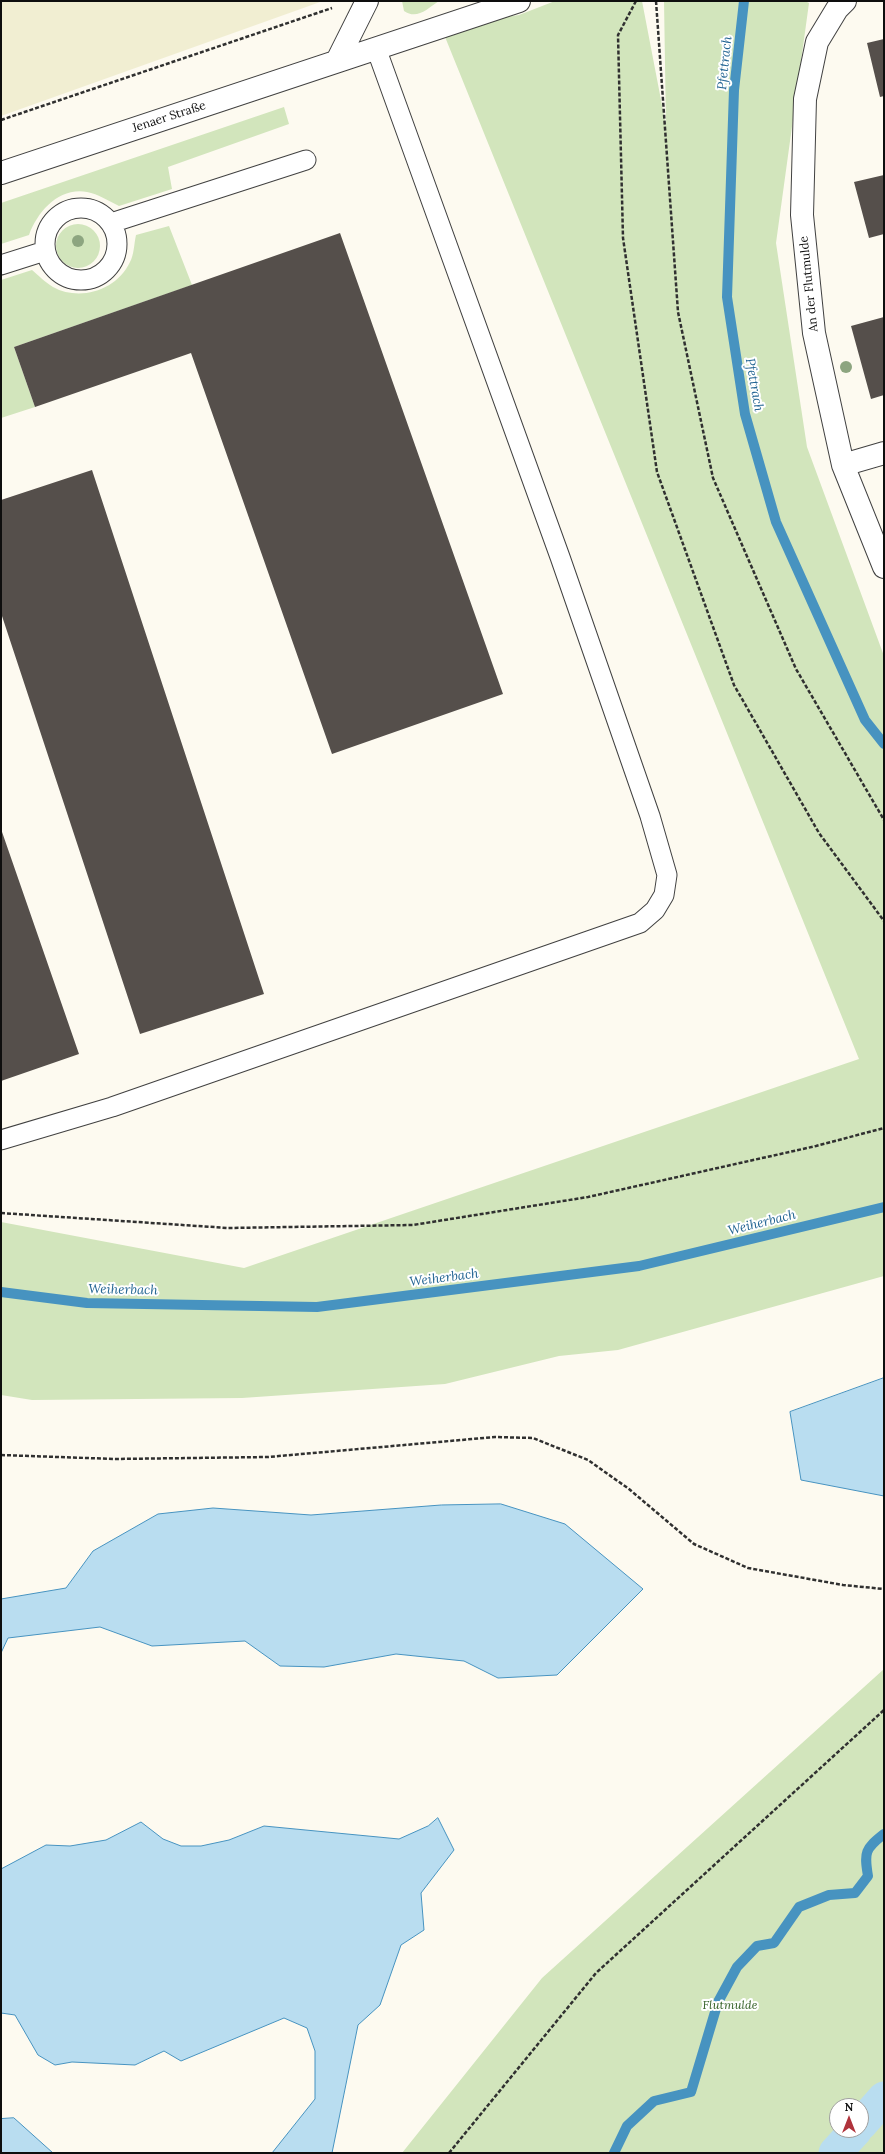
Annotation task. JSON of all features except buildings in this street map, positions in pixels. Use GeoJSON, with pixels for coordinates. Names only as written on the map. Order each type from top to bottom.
{"type":"FeatureCollection","features":[{"type":"Feature","properties":{"kind":"street","name":"Jenaer Straße"},"geometry":{"type":"LineString","coordinates":[[1,173],[376,48],[486,7],[519,1]]}},
{"type":"Feature","properties":{"kind":"street","name":"An der Flutmulde"},"geometry":{"type":"LineString","coordinates":[[845,1],[837,9],[817,42],[805,99],[802,215],[814,333],[843,465],[884,567]]}},
{"type":"Feature","properties":{"kind":"street"},"geometry":{"type":"LineString","coordinates":[[337,61],[367,3]]}},
{"type":"Feature","properties":{"kind":"street"},"geometry":{"type":"LineString","coordinates":[[843,465],[884,453]]}},
{"type":"Feature","properties":{"kind":"lane"},"geometry":{"type":"LineString","coordinates":[[1,1140],[112,1107],[640,923],[655,910],[664,895],[667,875],[635,772],[555,542],[376,48]]}},
{"type":"Feature","properties":{"kind":"lane"},"geometry":{"type":"LineString","coordinates":[[111,223],[306,160]]}},
{"type":"Feature","properties":{"kind":"lane"},"geometry":{"type":"LineString","coordinates":[[79,208],[92,209],[111,223],[116,234],[118,246],[116,257],[110,267],[100,275],[90,280],[72,279],[56,271],[49,262],[45,250],[45,238],[49,226],[56,217],[67,210],[79,208]]}},
{"type":"Feature","properties":{"kind":"lane"},"geometry":{"type":"LineString","coordinates":[[1,264],[45,250]]}},
{"type":"Feature","properties":{"kind":"path"},"geometry":{"type":"LineString","coordinates":[[636,1],[618,35],[622,238],[657,472],[734,685],[819,833],[884,921]]}},
{"type":"Feature","properties":{"kind":"path"},"geometry":{"type":"LineString","coordinates":[[656,1],[678,312],[713,478],[796,668],[884,820]]}},
{"type":"Feature","properties":{"kind":"path"},"geometry":{"type":"LineString","coordinates":[[1,120],[328,8],[367,3]]}},
{"type":"Feature","properties":{"kind":"path"},"geometry":{"type":"LineString","coordinates":[[1,1212],[228,1228],[413,1225],[588,1197],[816,1146],[884,1128]]}},
{"type":"Feature","properties":{"kind":"path"},"geometry":{"type":"LineString","coordinates":[[1,1455],[116,1459],[268,1457],[495,1437],[533,1438],[588,1460],[629,1489],[694,1544],[748,1568],[843,1585],[884,1589]]}},
{"type":"Feature","properties":{"kind":"path"},"geometry":{"type":"LineString","coordinates":[[449,2153],[596,1973],[884,1710]]}},
{"type":"Feature","properties":{"kind":"shaded area"},"geometry":{"type":"Polygon","coordinates":[[[1,1],[323,1],[1,116],[1,1]]]}},
{"type":"Feature","properties":{"kind":"green space"},"geometry":{"type":"Polygon","coordinates":[[[402,1],[439,1],[418,14],[413,14],[404,11],[402,1]]]}},
{"type":"Feature","properties":{"kind":"green space"},"geometry":{"type":"Polygon","coordinates":[[[555,1],[642,1],[666,126],[664,1],[805,1],[809,3],[776,243],[807,447],[884,656],[884,1276],[618,1350],[559,1356],[445,1384],[242,1398],[32,1400],[1,1395],[1,1222],[244,1268],[859,1059],[441,27],[519,15],[555,1]]]}},
{"type":"Feature","properties":{"kind":"green space"},"geometry":{"type":"Polygon","coordinates":[[[284,107],[289,124],[168,167],[172,189],[119,206],[87,192],[77,191],[67,193],[59,197],[44,210],[38,217],[29,235],[1,244],[1,203],[284,107]]]}},
{"type":"Feature","properties":{"kind":"green space"},"geometry":{"type":"Polygon","coordinates":[[[82,224],[94,230],[99,238],[99,254],[94,262],[86,267],[74,268],[62,262],[57,254],[56,242],[62,230],[70,225],[82,224]]]}},
{"type":"Feature","properties":{"kind":"green space"},"geometry":{"type":"Polygon","coordinates":[[[169,226],[192,285],[14,347],[35,407],[1,418],[1,280],[32,270],[53,287],[64,291],[86,293],[97,291],[116,280],[124,272],[132,256],[136,235],[169,226]]]}},
{"type":"Feature","properties":{"kind":"green space","name":"Flutmulde"},"geometry":{"type":"Polygon","coordinates":[[[884,1669],[884,2153],[402,2153],[542,1978],[884,1669]]]}},
{"type":"Feature","properties":{"kind":"water"},"geometry":{"type":"Polygon","coordinates":[[[884,1378],[884,1496],[801,1480],[790,1412],[884,1378]]]}},
{"type":"Feature","properties":{"kind":"water"},"geometry":{"type":"Polygon","coordinates":[[[501,1504],[565,1524],[643,1589],[557,1675],[498,1678],[464,1661],[396,1654],[324,1667],[280,1666],[245,1641],[152,1646],[100,1627],[8,1638],[1,1653],[1,1599],[66,1588],[93,1551],[158,1514],[213,1508],[311,1515],[441,1505],[501,1504]]]}},
{"type":"Feature","properties":{"kind":"water"},"geometry":{"type":"Polygon","coordinates":[[[438,1818],[454,1850],[421,1893],[424,1930],[401,1945],[380,2005],[358,2025],[332,2153],[272,2153],[315,2099],[315,2051],[307,2028],[284,2018],[181,2061],[164,2051],[135,2065],[72,2062],[55,2065],[38,2055],[15,2015],[1,2013],[1,1869],[46,1845],[70,1846],[106,1840],[141,1822],[163,1839],[181,1846],[201,1846],[229,1840],[264,1826],[399,1839],[428,1826],[438,1818]]]}},
{"type":"Feature","properties":{"kind":"water"},"geometry":{"type":"Polygon","coordinates":[[[14,2118],[53,2153],[1,2153],[1,2119],[14,2118]]]}},
{"type":"Feature","properties":{"kind":"waterway","name":"Pfettrach"},"geometry":{"type":"LineString","coordinates":[[744,1],[734,90],[727,297],[745,414],[776,522],[865,720],[884,744]]}},
{"type":"Feature","properties":{"kind":"waterway","name":"Weiherbach"},"geometry":{"type":"LineString","coordinates":[[1,1292],[87,1303],[317,1307],[639,1266],[884,1207]]}},
{"type":"Feature","properties":{"kind":"waterway"},"geometry":{"type":"LineString","coordinates":[[614,2153],[627,2126],[654,2101],[691,2092],[718,2002],[737,1967],[757,1946],[774,1943],[799,1907],[829,1895],[855,1893],[868,1876],[866,1861],[867,1852],[884,1834]]}},
{"type":"Feature","properties":{"kind":"waterway","name":"Flutmulde"},"geometry":{"type":"LineString","coordinates":[[869,2115],[884,2098]]}},
{"type":"Feature","properties":{"kind":"waterway","name":"Flutmulde"},"geometry":{"type":"LineString","coordinates":[[835,2153],[849,2138]]}}]}
